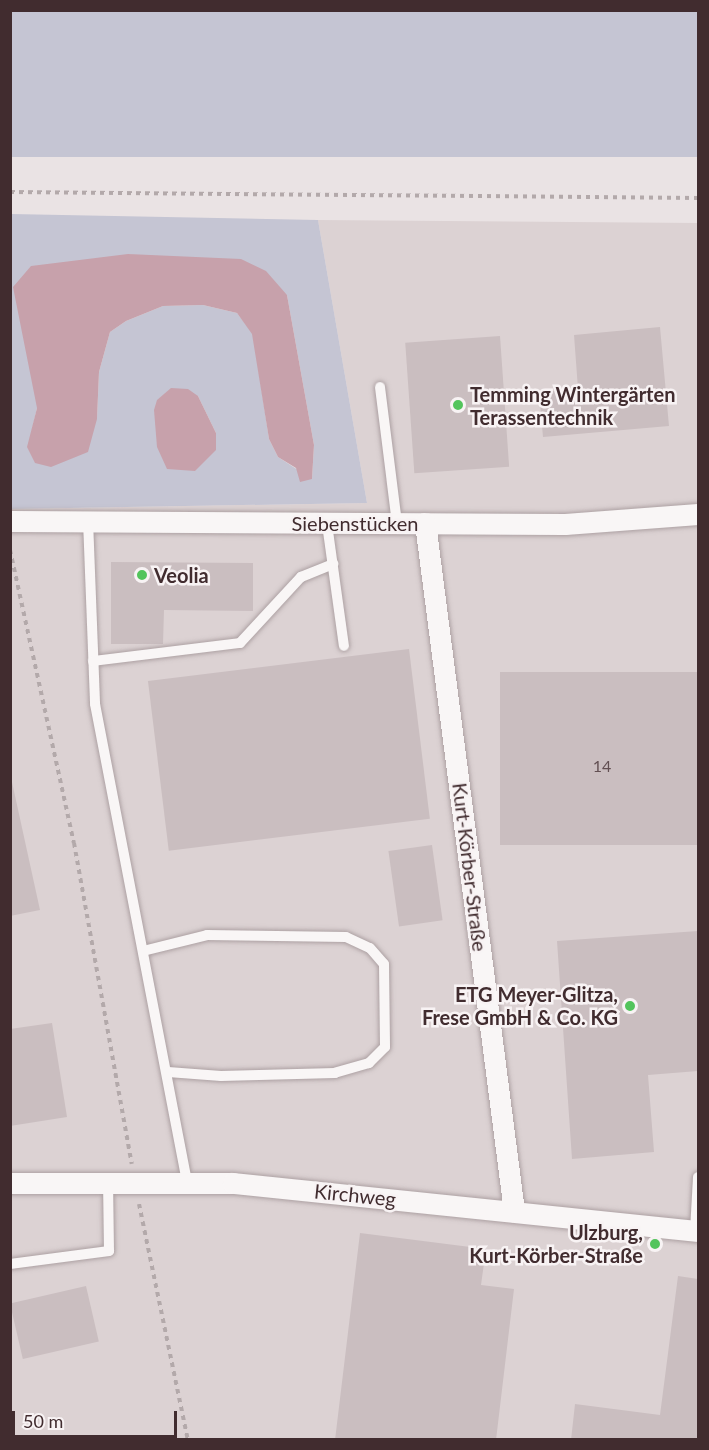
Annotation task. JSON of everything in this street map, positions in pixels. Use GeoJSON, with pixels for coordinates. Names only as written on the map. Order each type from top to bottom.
{"type":"FeatureCollection","features":[{"type":"Feature","properties":{"kind":"street","name":"Siebenstücken"},"geometry":{"type":"LineString","coordinates":[[10,521],[565,524],[699,514]]}},
{"type":"Feature","properties":{"kind":"street","name":"Kurt-Körber-Straße"},"geometry":{"type":"LineString","coordinates":[[425,523],[514,1211]]}},
{"type":"Feature","properties":{"kind":"street","name":"Kirchweg"},"geometry":{"type":"LineString","coordinates":[[10,1183],[233,1183],[697,1231]]}},
{"type":"Feature","properties":{"kind":"lane"},"geometry":{"type":"LineString","coordinates":[[380,387],[397,523]]}},
{"type":"Feature","properties":{"kind":"lane"},"geometry":{"type":"LineString","coordinates":[[87,520],[95,704],[168,1072],[187,1183]]}},
{"type":"Feature","properties":{"kind":"lane"},"geometry":{"type":"LineString","coordinates":[[327,524],[344,646]]}},
{"type":"Feature","properties":{"kind":"lane"},"geometry":{"type":"LineString","coordinates":[[93,662],[240,643],[301,577],[333,564]]}},
{"type":"Feature","properties":{"kind":"lane"},"geometry":{"type":"LineString","coordinates":[[143,951],[207,934],[345,937],[370,948],[384,963],[385,1047],[369,1063],[335,1073],[220,1076],[168,1072]]}},
{"type":"Feature","properties":{"kind":"lane"},"geometry":{"type":"LineString","coordinates":[[697,1231],[699,1177]]}},
{"type":"Feature","properties":{"kind":"lane"},"geometry":{"type":"LineString","coordinates":[[10,1264],[110,1251],[108,1183]]}},
{"type":"Feature","properties":{"kind":"path"},"geometry":{"type":"LineString","coordinates":[[10,192],[699,198]]}},
{"type":"Feature","properties":{"kind":"path"},"geometry":{"type":"LineString","coordinates":[[10,550],[74,843],[135,1183],[188,1440]]}},
{"type":"Feature","properties":{"kind":"shaded area"},"geometry":{"type":"Polygon","coordinates":[[[10,11],[698,11],[698,157],[10,157],[10,11]]]}},
{"type":"Feature","properties":{"kind":"shaded area"},"geometry":{"type":"Polygon","coordinates":[[[11,214],[318,220],[367,503],[11,509],[11,214]],[[128,254],[37,408],[28,447],[97,419],[99,372],[110,332],[126,321],[163,306],[203,305],[237,313],[253,334],[269,439],[278,457],[312,479],[314,445],[287,295],[128,254]],[[198,396],[157,400],[157,447],[216,450],[216,433],[198,396]]]}},
{"type":"Feature","properties":{"kind":"shaded area"},"geometry":{"type":"Polygon","coordinates":[[[318,220],[698,223],[698,1439],[11,1439],[10,509],[367,503],[318,220]]]}},
{"type":"Feature","properties":{"kind":"shaded area"},"geometry":{"type":"Polygon","coordinates":[[[128,254],[241,259],[266,271],[287,295],[314,445],[312,479],[300,482],[296,468],[278,457],[269,439],[252,334],[237,313],[203,305],[163,306],[126,321],[110,332],[99,372],[97,419],[88,452],[51,467],[35,463],[27,447],[37,408],[13,287],[31,266],[128,254]]]}},
{"type":"Feature","properties":{"kind":"shaded area"},"geometry":{"type":"Polygon","coordinates":[[[171,388],[188,389],[198,396],[216,433],[216,450],[195,471],[167,469],[157,447],[154,410],[157,400],[171,388]]]}},
{"type":"Feature","properties":{"kind":"building"},"geometry":{"type":"Polygon","coordinates":[[[660,327],[669,426],[543,437],[539,392],[578,389],[574,335],[660,327]]]}},
{"type":"Feature","properties":{"kind":"building","name":"Temming Wintergärten Terassentechnik"},"geometry":{"type":"Polygon","coordinates":[[[500,336],[509,467],[414,473],[405,343],[500,336]]]}},
{"type":"Feature","properties":{"kind":"building"},"geometry":{"type":"Polygon","coordinates":[[[111,562],[253,563],[253,611],[164,610],[163,644],[111,644],[111,562]]]}},
{"type":"Feature","properties":{"kind":"building"},"geometry":{"type":"Polygon","coordinates":[[[409,649],[430,819],[169,851],[148,681],[409,649]]]}},
{"type":"Feature","properties":{"kind":"building"},"geometry":{"type":"Polygon","coordinates":[[[500,672],[698,672],[698,845],[500,845],[500,672]]]}},
{"type":"Feature","properties":{"kind":"building"},"geometry":{"type":"Polygon","coordinates":[[[10,773],[40,910],[10,916],[10,773]]]}},
{"type":"Feature","properties":{"kind":"building"},"geometry":{"type":"Polygon","coordinates":[[[432,845],[443,920],[399,926],[388,851],[432,845]]]}},
{"type":"Feature","properties":{"kind":"building","name":"ETG Meyer-Glitza, Frese GmbH & Co. KG"},"geometry":{"type":"Polygon","coordinates":[[[698,931],[698,1071],[648,1075],[654,1152],[572,1159],[557,941],[698,931]]]}},
{"type":"Feature","properties":{"kind":"building"},"geometry":{"type":"Polygon","coordinates":[[[52,1023],[67,1117],[10,1126],[10,1029],[52,1023]]]}},
{"type":"Feature","properties":{"kind":"building"},"geometry":{"type":"Polygon","coordinates":[[[360,1233],[486,1249],[481,1285],[514,1289],[496,1440],[335,1440],[360,1233]]]}},
{"type":"Feature","properties":{"kind":"building"},"geometry":{"type":"Polygon","coordinates":[[[678,1276],[698,1279],[698,1440],[571,1440],[575,1404],[660,1415],[678,1276]]]}},
{"type":"Feature","properties":{"kind":"building"},"geometry":{"type":"Polygon","coordinates":[[[86,1286],[99,1342],[23,1359],[10,1304],[86,1286]]]}},
{"type":"Feature","properties":{"kind":"place","name":"Temming Wintergärten Terassentechnik"},"geometry":{"type":"Point","coordinates":[458,405]}},
{"type":"Feature","properties":{"kind":"place","name":"Veolia"},"geometry":{"type":"Point","coordinates":[142,575]}},
{"type":"Feature","properties":{"kind":"place","name":"ETG Meyer-Glitza, Frese GmbH & Co. KG"},"geometry":{"type":"Point","coordinates":[630,1006]}},
{"type":"Feature","properties":{"kind":"place","name":"Ulzburg, Kurt-Körber-Straße"},"geometry":{"type":"Point","coordinates":[655,1244]}}]}
